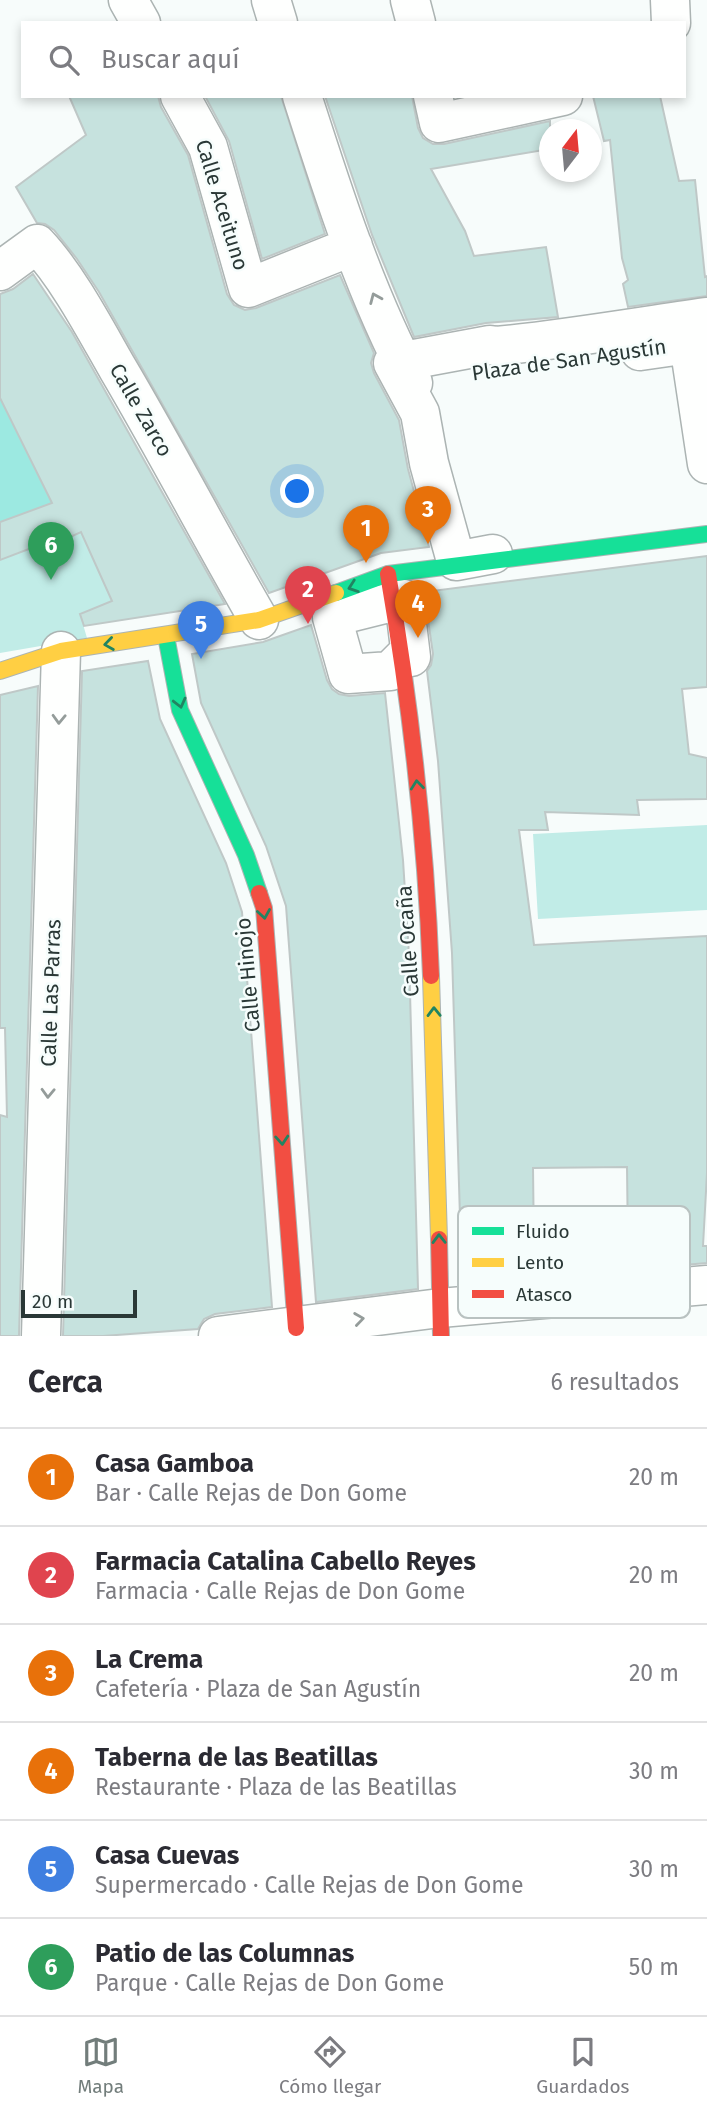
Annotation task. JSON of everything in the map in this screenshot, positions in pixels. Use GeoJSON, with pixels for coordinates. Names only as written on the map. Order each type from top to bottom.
{"type":"FeatureCollection","features":[{"type":"Feature","properties":{"kind":"street"},"geometry":{"type":"LineString","coordinates":[[128,0],[140,21]]}},
{"type":"Feature","properties":{"kind":"street"},"geometry":{"type":"LineString","coordinates":[[271,0],[277,21]]}},
{"type":"Feature","properties":{"kind":"street"},"geometry":{"type":"LineString","coordinates":[[411,0],[416,21]]}},
{"type":"Feature","properties":{"kind":"street"},"geometry":{"type":"LineString","coordinates":[[670,0],[671,21]]}},
{"type":"Feature","properties":{"kind":"street","name":"Calle Aceituno"},"geometry":{"type":"LineString","coordinates":[[181,98],[208,147],[247,288],[353,246]]}},
{"type":"Feature","properties":{"kind":"street"},"geometry":{"type":"LineString","coordinates":[[303,98],[353,246],[427,416],[468,561]]}},
{"type":"Feature","properties":{"kind":"street"},"geometry":{"type":"LineString","coordinates":[[433,98],[439,123],[554,98]]}},
{"type":"Feature","properties":{"kind":"street","name":"Calle Zarco"},"geometry":{"type":"LineString","coordinates":[[0,271],[37,244],[46,254],[92,324],[163,445],[184,489],[259,620]]}},
{"type":"Feature","properties":{"kind":"street","name":"Plaza de San Agustín"},"geometry":{"type":"LineString","coordinates":[[407,371],[490,345],[562,340],[706,317],[707,324]]}},
{"type":"Feature","properties":{"kind":"street","name":"Plaza de San Agustín"},"geometry":{"type":"LineString","coordinates":[[407,371],[689,344],[707,464]]}},
{"type":"Feature","properties":{"kind":"street"},"geometry":{"type":"LineString","coordinates":[[0,671],[61,651],[259,620],[391,588],[468,561],[707,524]]}},
{"type":"Feature","properties":{"kind":"street"},"geometry":{"type":"LineString","coordinates":[[468,561],[707,534]]}},
{"type":"Feature","properties":{"kind":"street"},"geometry":{"type":"LineString","coordinates":[[391,588],[404,599],[411,657],[403,658],[390,671],[348,674],[332,617],[391,588]]}},
{"type":"Feature","properties":{"kind":"street","name":"Calle Hinojo"},"geometry":{"type":"LineString","coordinates":[[166,636],[180,710],[246,855],[264,908],[296,1328]]}},
{"type":"Feature","properties":{"kind":"street","name":"Calle Las Parras"},"geometry":{"type":"LineString","coordinates":[[41,1336],[61,651]]}},
{"type":"Feature","properties":{"kind":"street","name":"Calle Ocaña"},"geometry":{"type":"LineString","coordinates":[[403,658],[421,825],[433,981],[441,1322]]}},
{"type":"Feature","properties":{"kind":"street"},"geometry":{"type":"LineString","coordinates":[[218,1336],[296,1328],[441,1322],[470,1318]]}},
{"type":"Feature","properties":{"kind":"shaded area"},"geometry":{"type":"Polygon","coordinates":[[[0,398],[52,503],[0,522],[0,398]]]}},
{"type":"Feature","properties":{"kind":"shaded area"},"geometry":{"type":"Polygon","coordinates":[[[75,517],[112,601],[80,614],[87,638],[0,653],[0,560],[34,547],[75,517]]]}},
{"type":"Feature","properties":{"kind":"shaded area"},"geometry":{"type":"Polygon","coordinates":[[[707,825],[707,910],[538,919],[533,834],[707,825]]]}},
{"type":"Feature","properties":{"kind":"building"},"geometry":{"type":"Polygon","coordinates":[[[70,98],[159,98],[188,155],[227,294],[234,305],[245,310],[256,308],[340,275],[374,353],[371,363],[374,373],[399,420],[408,469],[429,547],[381,553],[269,593],[99,292],[54,230],[45,224],[37,223],[16,187],[86,135],[70,98]]]}},
{"type":"Feature","properties":{"kind":"building"},"geometry":{"type":"Polygon","coordinates":[[[206,98],[282,98],[325,234],[262,259],[229,141],[206,98]]]}},
{"type":"Feature","properties":{"kind":"building"},"geometry":{"type":"Polygon","coordinates":[[[326,98],[412,98],[418,128],[423,138],[433,144],[539,123],[539,151],[431,169],[465,231],[474,256],[546,247],[558,317],[486,323],[414,337],[372,235],[326,98]]]}},
{"type":"Feature","properties":{"kind":"building"},"geometry":{"type":"Polygon","coordinates":[[[593,98],[660,98],[679,181],[695,180],[707,296],[628,307],[623,284],[628,280],[622,258],[610,140],[604,141],[602,119],[599,119],[593,98]]]}},
{"type":"Feature","properties":{"kind":"building"},"geometry":{"type":"Polygon","coordinates":[[[33,274],[72,332],[225,604],[84,626],[80,614],[112,601],[81,532],[37,552],[34,547],[0,560],[0,522],[52,503],[0,398],[0,294],[13,289],[33,274]]]}},
{"type":"Feature","properties":{"kind":"building"},"geometry":{"type":"Polygon","coordinates":[[[707,556],[707,687],[682,689],[689,754],[707,758],[707,799],[637,800],[639,815],[545,812],[548,830],[519,830],[534,945],[707,936],[707,1173],[703,1246],[707,1246],[707,1263],[690,1264],[690,1206],[627,1206],[627,1167],[533,1168],[533,1206],[460,1206],[452,953],[438,761],[427,671],[433,654],[424,592],[707,556]]]}},
{"type":"Feature","properties":{"kind":"building"},"geometry":{"type":"Polygon","coordinates":[[[311,625],[332,689],[349,696],[385,693],[403,860],[409,955],[418,1289],[316,1302],[286,906],[266,846],[201,703],[192,654],[263,642],[311,625]]]}},
{"type":"Feature","properties":{"kind":"building"},"geometry":{"type":"Polygon","coordinates":[[[148,661],[160,719],[226,863],[242,912],[272,1307],[215,1314],[204,1319],[198,1329],[63,1336],[82,671],[148,661]]]}},
{"type":"Feature","properties":{"kind":"building"},"geometry":{"type":"Polygon","coordinates":[[[38,686],[19,1336],[0,1336],[0,1115],[7,1117],[5,1028],[0,1028],[0,695],[38,686]]]}},
{"type":"Feature","properties":{"kind":"traffic: fast"},"geometry":{"type":"LineString","coordinates":[[336,593],[388,574],[707,534]]}},
{"type":"Feature","properties":{"kind":"traffic: fast"},"geometry":{"type":"LineString","coordinates":[[166,636],[180,710],[246,855],[259,893]]}},
{"type":"Feature","properties":{"kind":"traffic: slow"},"geometry":{"type":"LineString","coordinates":[[0,671],[61,651],[259,620],[336,593]]}},
{"type":"Feature","properties":{"kind":"traffic: slow"},"geometry":{"type":"LineString","coordinates":[[431,976],[439,1239]]}},
{"type":"Feature","properties":{"kind":"traffic: jam"},"geometry":{"type":"LineString","coordinates":[[388,574],[416,774],[431,976]]}},
{"type":"Feature","properties":{"kind":"traffic: jam"},"geometry":{"type":"LineString","coordinates":[[259,893],[264,908],[296,1328]]}},
{"type":"Feature","properties":{"kind":"traffic: jam"},"geometry":{"type":"LineString","coordinates":[[439,1239],[441,1336]]}},
{"type":"Feature","properties":{"kind":"place","name":"La Crema"},"geometry":{"type":"Point","coordinates":[428,544]}},
{"type":"Feature","properties":{"kind":"place","name":"Casa Gamboa"},"geometry":{"type":"Point","coordinates":[366,563]}},
{"type":"Feature","properties":{"kind":"place","name":"Patio de las Columnas"},"geometry":{"type":"Point","coordinates":[51,580]}},
{"type":"Feature","properties":{"kind":"place","name":"Farmacia Catalina Cabello Reyes"},"geometry":{"type":"Point","coordinates":[308,624]}},
{"type":"Feature","properties":{"kind":"place","name":"Taberna de las Beatillas"},"geometry":{"type":"Point","coordinates":[418,638]}},
{"type":"Feature","properties":{"kind":"place","name":"Casa Cuevas"},"geometry":{"type":"Point","coordinates":[201,659]}}]}
